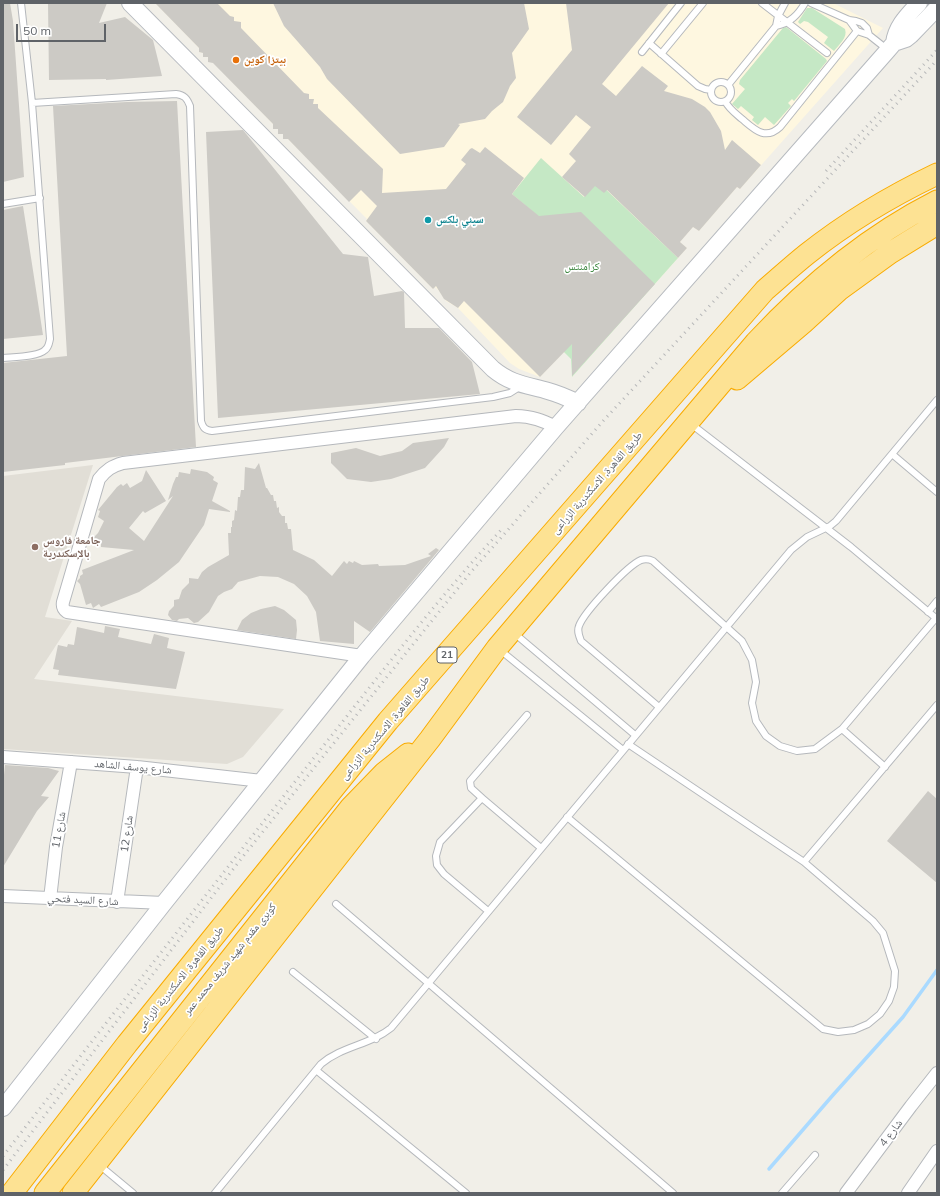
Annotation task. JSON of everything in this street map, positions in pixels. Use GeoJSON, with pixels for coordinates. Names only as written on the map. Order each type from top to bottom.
{"type":"FeatureCollection","features":[{"type":"Feature","properties":{"kind":"highway","name":"طريق القاهرة, الاسكندرية الزراعى"},"geometry":{"type":"LineString","coordinates":[[12,1193],[127,1044],[388,722],[765,290],[807,254],[858,218],[891,198],[937,174]]}},
{"type":"Feature","properties":{"kind":"highway"},"geometry":{"type":"LineString","coordinates":[[73,1193],[430,739],[497,648],[756,342],[781,315],[808,290],[865,244],[896,224],[937,201]]}},
{"type":"Feature","properties":{"kind":"highway"},"geometry":{"type":"LineString","coordinates":[[703,405],[766,355],[839,290],[890,253],[937,224]]}},
{"type":"Feature","properties":{"kind":"highway","name":"كوبرى مقدم شهيد شريف محمد عمر"},"geometry":{"type":"LineString","coordinates":[[44,1193],[351,807],[384,773],[430,739]]}},
{"type":"Feature","properties":{"kind":"street"},"geometry":{"type":"LineString","coordinates":[[130,3],[497,362],[525,381],[553,385],[581,400]]}},
{"type":"Feature","properties":{"kind":"street"},"geometry":{"type":"LineString","coordinates":[[145,3],[354,223]]}},
{"type":"Feature","properties":{"kind":"street"},"geometry":{"type":"LineString","coordinates":[[3,1108],[164,903],[362,656],[556,428],[891,46],[900,25],[919,3]]}},
{"type":"Feature","properties":{"kind":"street"},"geometry":{"type":"LineString","coordinates":[[891,46],[911,35],[937,8]]}},
{"type":"Feature","properties":{"kind":"street"},"geometry":{"type":"LineString","coordinates":[[362,656],[68,612],[64,610],[62,606],[63,602],[99,479],[105,471],[113,466],[123,463],[516,416],[528,416],[539,419],[556,428]]}},
{"type":"Feature","properties":{"kind":"street","name":"شارع يوسف الشاهد"},"geometry":{"type":"LineString","coordinates":[[3,757],[137,767],[262,780]]}},
{"type":"Feature","properties":{"kind":"street","name":"شارع 11"},"geometry":{"type":"LineString","coordinates":[[50,899],[56,847],[71,762]]}},
{"type":"Feature","properties":{"kind":"street","name":"شارع 12"},"geometry":{"type":"LineString","coordinates":[[117,902],[137,767]]}},
{"type":"Feature","properties":{"kind":"street","name":"شارع السيد فتحي"},"geometry":{"type":"LineString","coordinates":[[3,896],[164,903]]}},
{"type":"Feature","properties":{"kind":"street","name":"شارع 4"},"geometry":{"type":"LineString","coordinates":[[846,1193],[911,1106],[937,1074]]}},
{"type":"Feature","properties":{"kind":"street"},"geometry":{"type":"LineString","coordinates":[[908,1193],[937,1151]]}},
{"type":"Feature","properties":{"kind":"lane"},"geometry":{"type":"LineString","coordinates":[[3,358],[37,354],[44,351],[49,346],[50,339],[32,103],[21,3]]}},
{"type":"Feature","properties":{"kind":"lane"},"geometry":{"type":"LineString","coordinates":[[642,52],[681,3]]}},
{"type":"Feature","properties":{"kind":"lane"},"geometry":{"type":"LineString","coordinates":[[661,54],[703,3]]}},
{"type":"Feature","properties":{"kind":"lane"},"geometry":{"type":"LineString","coordinates":[[762,3],[827,53]]}},
{"type":"Feature","properties":{"kind":"lane"},"geometry":{"type":"LineString","coordinates":[[728,85],[776,26],[778,16],[785,3]]}},
{"type":"Feature","properties":{"kind":"lane"},"geometry":{"type":"LineString","coordinates":[[776,26],[787,22],[798,15],[805,3]]}},
{"type":"Feature","properties":{"kind":"lane"},"geometry":{"type":"LineString","coordinates":[[811,3],[849,20],[856,20],[862,23],[869,35]]}},
{"type":"Feature","properties":{"kind":"lane"},"geometry":{"type":"LineString","coordinates":[[849,20],[857,31],[891,46]]}},
{"type":"Feature","properties":{"kind":"lane"},"geometry":{"type":"LineString","coordinates":[[725,100],[731,110],[755,130],[766,134],[773,132],[780,127],[857,31]]}},
{"type":"Feature","properties":{"kind":"lane"},"geometry":{"type":"LineString","coordinates":[[649,43],[698,86],[711,90]]}},
{"type":"Feature","properties":{"kind":"lane"},"geometry":{"type":"LineString","coordinates":[[718,82],[728,85],[730,88],[730,95],[725,100],[715,100],[711,94],[712,87],[718,82]]}},
{"type":"Feature","properties":{"kind":"lane"},"geometry":{"type":"LineString","coordinates":[[32,103],[176,94],[183,95],[188,99],[190,106],[201,421],[202,427],[206,430],[220,430],[492,397],[510,393],[525,381]]}},
{"type":"Feature","properties":{"kind":"lane"},"geometry":{"type":"LineString","coordinates":[[3,204],[40,198]]}},
{"type":"Feature","properties":{"kind":"lane"},"geometry":{"type":"LineString","coordinates":[[215,1193],[321,1064],[334,1055],[376,1039],[391,1028],[726,626],[798,543],[807,536],[830,526],[836,521],[937,400]]}},
{"type":"Feature","properties":{"kind":"lane"},"geometry":{"type":"LineString","coordinates":[[659,707],[579,637],[579,624],[592,606],[621,575],[638,562],[649,559],[653,561],[742,641],[752,660],[756,682],[752,703],[756,721],[766,736],[780,746],[797,751],[815,749],[842,729],[936,619],[878,568],[688,422]]}},
{"type":"Feature","properties":{"kind":"lane"},"geometry":{"type":"LineString","coordinates":[[892,454],[937,492]]}},
{"type":"Feature","properties":{"kind":"lane"},"geometry":{"type":"LineString","coordinates":[[928,612],[937,601]]}},
{"type":"Feature","properties":{"kind":"lane"},"geometry":{"type":"LineString","coordinates":[[512,631],[635,735]]}},
{"type":"Feature","properties":{"kind":"lane"},"geometry":{"type":"LineString","coordinates":[[497,648],[623,750]]}},
{"type":"Feature","properties":{"kind":"lane"},"geometry":{"type":"LineString","coordinates":[[804,862],[937,705]]}},
{"type":"Feature","properties":{"kind":"lane"},"geometry":{"type":"LineString","coordinates":[[527,715],[470,781],[471,788],[541,848]]}},
{"type":"Feature","properties":{"kind":"lane"},"geometry":{"type":"LineString","coordinates":[[842,729],[885,767]]}},
{"type":"Feature","properties":{"kind":"lane"},"geometry":{"type":"LineString","coordinates":[[567,817],[823,1029],[838,1032],[854,1030],[868,1024],[880,1014],[889,1002],[894,987],[895,971],[883,933],[873,921],[804,862],[628,744]]}},
{"type":"Feature","properties":{"kind":"lane"},"geometry":{"type":"LineString","coordinates":[[482,798],[440,842],[436,856],[437,865],[444,874],[488,912]]}},
{"type":"Feature","properties":{"kind":"lane"},"geometry":{"type":"LineString","coordinates":[[336,904],[673,1193]]}},
{"type":"Feature","properties":{"kind":"lane"},"geometry":{"type":"LineString","coordinates":[[293,972],[376,1039]]}},
{"type":"Feature","properties":{"kind":"lane"},"geometry":{"type":"LineString","coordinates":[[316,1070],[466,1193]]}},
{"type":"Feature","properties":{"kind":"lane"},"geometry":{"type":"LineString","coordinates":[[782,1193],[815,1155]]}},
{"type":"Feature","properties":{"kind":"lane"},"geometry":{"type":"LineString","coordinates":[[97,1163],[133,1193]]}},
{"type":"Feature","properties":{"kind":"shaded area"},"geometry":{"type":"Polygon","coordinates":[[[155,3],[833,3],[883,28],[740,189],[737,187],[699,231],[693,227],[680,242],[687,248],[572,377],[572,359],[564,352],[540,377],[519,369],[510,363],[458,308],[446,301],[435,287],[433,289],[288,139],[283,139],[283,134],[278,134],[278,129],[273,129],[273,124],[208,57],[203,57],[203,53],[199,52],[199,48],[155,3]]]}},
{"type":"Feature","properties":{"kind":"shaded area","name":"جامعة فاروس بالإسكندرية"},"geometry":{"type":"Polygon","coordinates":[[[93,465],[45,617],[72,621],[34,679],[284,709],[243,757],[227,764],[3,749],[3,476],[93,465]]]}},
{"type":"Feature","properties":{"kind":"green space"},"geometry":{"type":"Polygon","coordinates":[[[807,8],[812,8],[845,29],[846,32],[844,38],[834,51],[824,43],[828,37],[808,22],[804,21],[800,24],[798,22],[807,8]]]}},
{"type":"Feature","properties":{"kind":"green space"},"geometry":{"type":"Polygon","coordinates":[[[786,27],[827,61],[794,101],[792,99],[788,103],[791,106],[774,125],[765,117],[758,125],[752,120],[754,117],[741,106],[738,109],[732,104],[745,89],[739,84],[740,80],[783,28],[786,27]]]}},
{"type":"Feature","properties":{"kind":"green space","name":"كرامنتس"},"geometry":{"type":"Polygon","coordinates":[[[541,158],[584,197],[598,182],[678,258],[572,377],[571,359],[488,277],[538,216],[512,194],[541,158]]]}},
{"type":"Feature","properties":{"kind":"building"},"geometry":{"type":"Polygon","coordinates":[[[3,3],[10,3],[13,21],[24,177],[3,182],[3,3]]]}},
{"type":"Feature","properties":{"kind":"building"},"geometry":{"type":"Polygon","coordinates":[[[48,3],[107,3],[99,23],[125,17],[153,40],[162,76],[106,80],[49,80],[48,3]]]}},
{"type":"Feature","properties":{"kind":"building"},"geometry":{"type":"Polygon","coordinates":[[[155,3],[217,3],[230,16],[234,17],[234,21],[241,22],[241,28],[304,93],[309,94],[309,99],[314,99],[313,104],[318,104],[318,108],[383,169],[382,193],[446,189],[466,164],[461,160],[470,149],[472,148],[480,153],[485,147],[524,178],[512,194],[539,216],[581,212],[655,284],[572,376],[572,344],[540,377],[464,301],[458,308],[444,299],[436,286],[433,289],[366,221],[377,206],[361,190],[349,202],[288,139],[283,139],[283,134],[278,134],[278,129],[273,129],[273,124],[213,63],[208,62],[208,57],[203,57],[203,53],[199,52],[199,48],[155,3]]]}},
{"type":"Feature","properties":{"kind":"building"},"geometry":{"type":"Polygon","coordinates":[[[273,3],[524,3],[529,29],[512,53],[516,78],[510,86],[503,102],[485,119],[458,124],[460,125],[444,147],[400,154],[327,79],[320,67],[284,26],[273,3]]]}},
{"type":"Feature","properties":{"kind":"building"},"geometry":{"type":"Polygon","coordinates":[[[566,3],[669,3],[602,84],[616,96],[642,66],[668,86],[664,91],[692,99],[710,112],[721,131],[725,150],[732,140],[761,165],[740,189],[737,187],[699,231],[693,227],[680,242],[687,248],[678,258],[607,190],[604,193],[595,186],[585,197],[562,177],[576,161],[569,154],[591,127],[576,115],[551,145],[517,117],[572,50],[566,3]]]}},
{"type":"Feature","properties":{"kind":"building"},"geometry":{"type":"Polygon","coordinates":[[[177,101],[196,447],[3,472],[3,363],[67,356],[53,106],[177,101]]]}},
{"type":"Feature","properties":{"kind":"building"},"geometry":{"type":"Polygon","coordinates":[[[243,130],[343,254],[368,257],[374,296],[402,291],[404,292],[405,328],[439,328],[472,362],[480,394],[218,418],[206,132],[243,130]]]}},
{"type":"Feature","properties":{"kind":"building"},"geometry":{"type":"Polygon","coordinates":[[[23,206],[43,335],[3,339],[3,210],[23,206]]]}},
{"type":"Feature","properties":{"kind":"building"},"geometry":{"type":"Polygon","coordinates":[[[449,438],[444,447],[425,468],[391,479],[371,482],[347,479],[331,463],[331,453],[356,448],[380,456],[402,451],[413,443],[449,438]]]}},
{"type":"Feature","properties":{"kind":"building"},"geometry":{"type":"Polygon","coordinates":[[[259,463],[266,488],[271,495],[273,495],[277,508],[279,507],[279,512],[282,516],[285,516],[285,523],[287,523],[288,529],[291,529],[293,550],[314,560],[332,576],[344,561],[347,564],[349,561],[353,563],[354,561],[362,565],[405,565],[431,556],[428,554],[436,548],[439,550],[370,632],[354,621],[354,644],[320,641],[316,612],[307,596],[294,584],[278,577],[260,576],[238,582],[232,589],[218,596],[209,612],[198,622],[194,623],[188,618],[179,619],[177,621],[172,620],[168,615],[169,611],[174,606],[174,600],[179,599],[182,590],[189,583],[189,578],[198,579],[202,572],[208,567],[229,555],[228,533],[231,533],[235,510],[237,511],[238,497],[240,497],[241,490],[244,490],[245,467],[255,469],[259,463]]]}},
{"type":"Feature","properties":{"kind":"building"},"geometry":{"type":"Polygon","coordinates":[[[191,469],[207,472],[214,477],[213,480],[218,483],[212,501],[230,512],[209,509],[204,525],[179,562],[139,592],[101,607],[99,604],[93,608],[91,603],[86,605],[80,584],[77,581],[83,574],[82,570],[134,550],[101,547],[101,544],[92,539],[98,533],[104,521],[98,517],[100,511],[98,510],[121,484],[123,486],[127,483],[130,488],[142,481],[146,470],[166,501],[145,513],[143,511],[129,528],[144,541],[173,496],[168,500],[179,472],[190,474],[191,469]]]}},
{"type":"Feature","properties":{"kind":"building"},"geometry":{"type":"Polygon","coordinates":[[[275,606],[284,610],[296,620],[296,639],[237,630],[242,620],[251,613],[275,606]]]}},
{"type":"Feature","properties":{"kind":"building"},"geometry":{"type":"Polygon","coordinates":[[[105,626],[120,629],[118,637],[151,644],[154,634],[169,638],[167,648],[185,652],[176,689],[58,675],[59,670],[53,669],[58,645],[67,647],[68,644],[74,645],[77,627],[104,633],[105,626]]]}},
{"type":"Feature","properties":{"kind":"building"},"geometry":{"type":"Polygon","coordinates":[[[5,765],[48,768],[59,771],[41,796],[49,797],[37,811],[3,867],[3,785],[5,765]]]}},
{"type":"Feature","properties":{"kind":"building"},"geometry":{"type":"Polygon","coordinates":[[[928,791],[937,799],[937,883],[887,841],[928,791]]]}},
{"type":"Feature","properties":{"kind":"waterway"},"geometry":{"type":"LineString","coordinates":[[769,1169],[903,1017],[937,970]]}},
{"type":"Feature","properties":{"kind":"railway"},"geometry":{"type":"LineString","coordinates":[[826,171],[937,50]]}},
{"type":"Feature","properties":{"kind":"railway"},"geometry":{"type":"LineString","coordinates":[[3,1170],[241,859],[471,572],[604,420],[937,60]]}},
{"type":"Feature","properties":{"kind":"railway"},"geometry":{"type":"LineString","coordinates":[[3,1156],[401,648],[450,588],[501,530]]}},
{"type":"Feature","properties":{"kind":"place","name":"بيتزا كوين"},"geometry":{"type":"Point","coordinates":[236,60]}},
{"type":"Feature","properties":{"kind":"place","name":"سيني بلكس"},"geometry":{"type":"Point","coordinates":[428,220]}},
{"type":"Feature","properties":{"kind":"place","name":"جامعة فاروس بالإسكندرية"},"geometry":{"type":"Point","coordinates":[35,547]}}]}
